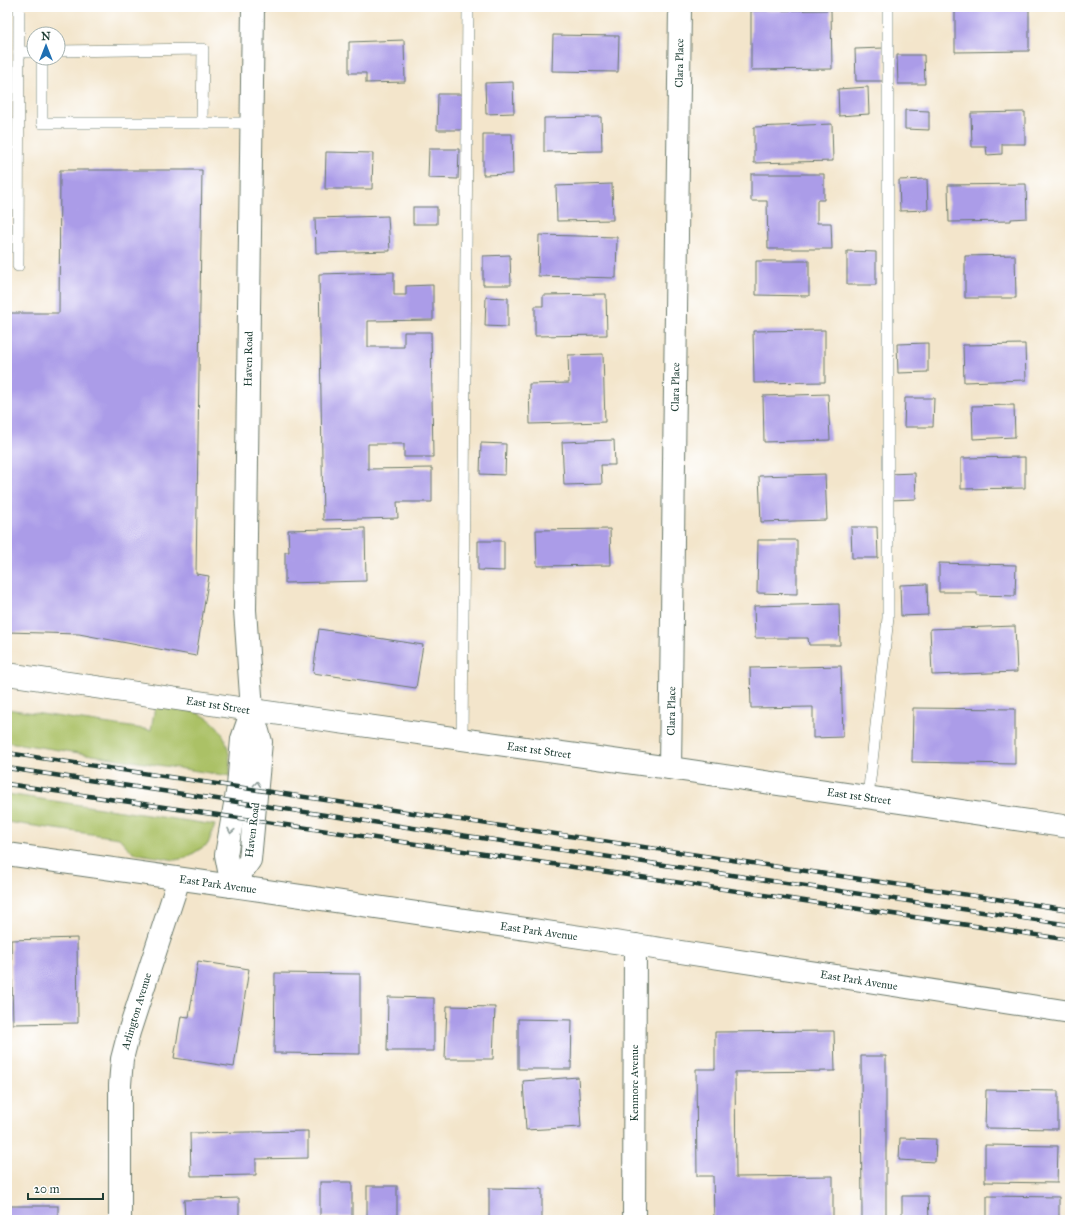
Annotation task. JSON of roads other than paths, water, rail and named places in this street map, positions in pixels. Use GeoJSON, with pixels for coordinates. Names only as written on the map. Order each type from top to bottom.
{"type":"FeatureCollection","features":[{"type":"Feature","properties":{"kind":"street","name":"Haven Road"},"geometry":{"type":"LineString","coordinates":[[232,886],[250,860],[261,742],[252,710],[245,610],[253,7]]}},
{"type":"Feature","properties":{"kind":"street","name":"Clara Place"},"geometry":{"type":"LineString","coordinates":[[670,768],[680,7]]}},
{"type":"Feature","properties":{"kind":"street","name":"East 1st Street"},"geometry":{"type":"LineString","coordinates":[[7,674],[252,710],[670,768],[1070,827]]}},
{"type":"Feature","properties":{"kind":"street","name":"East Park Avenue"},"geometry":{"type":"LineString","coordinates":[[7,854],[232,886],[1070,1012]]}},
{"type":"Feature","properties":{"kind":"street","name":"Arlington Avenue"},"geometry":{"type":"LineString","coordinates":[[120,1220],[120,1085],[122,1059],[129,1032],[179,879]]}},
{"type":"Feature","properties":{"kind":"street","name":"Kenmore Avenue"},"geometry":{"type":"LineString","coordinates":[[634,1220],[635,946]]}},
{"type":"Feature","properties":{"kind":"lane"},"geometry":{"type":"LineString","coordinates":[[18,7],[18,266]]}},
{"type":"Feature","properties":{"kind":"lane"},"geometry":{"type":"LineString","coordinates":[[462,739],[468,7]]}},
{"type":"Feature","properties":{"kind":"lane"},"geometry":{"type":"LineString","coordinates":[[868,797],[888,618],[888,7]]}},
{"type":"Feature","properties":{"kind":"lane"},"geometry":{"type":"LineString","coordinates":[[66,51],[203,49],[202,123]]}},
{"type":"Feature","properties":{"kind":"lane"},"geometry":{"type":"LineString","coordinates":[[19,52],[26,52]]}},
{"type":"Feature","properties":{"kind":"lane"},"geometry":{"type":"LineString","coordinates":[[42,66],[42,123],[252,123]]}},
{"type":"Feature","properties":{"kind":"railway"},"geometry":{"type":"LineString","coordinates":[[7,753],[1070,910]]}},
{"type":"Feature","properties":{"kind":"railway"},"geometry":{"type":"LineString","coordinates":[[7,768],[1070,925]]}},
{"type":"Feature","properties":{"kind":"railway"},"geometry":{"type":"LineString","coordinates":[[7,784],[1070,940]]}}]}
